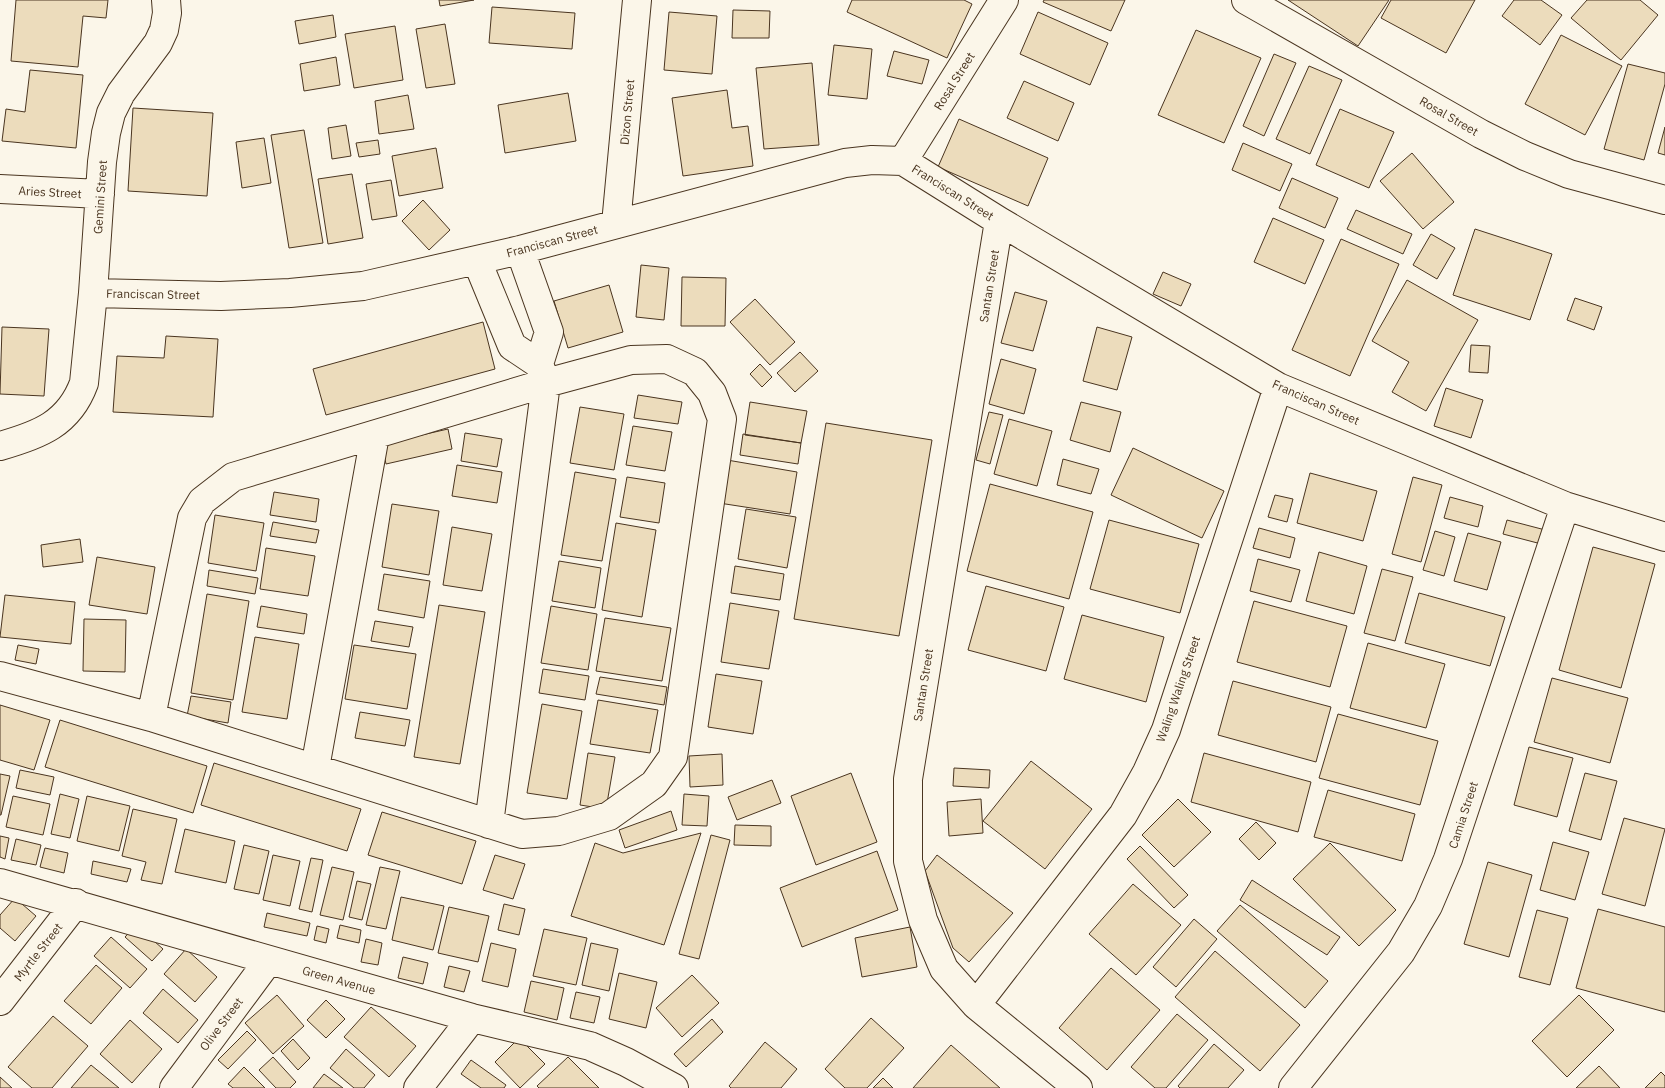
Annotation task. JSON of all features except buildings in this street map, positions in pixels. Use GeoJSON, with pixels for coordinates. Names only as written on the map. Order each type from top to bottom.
{"type":"FeatureCollection","features":[{"type":"Feature","properties":{"kind":"street","name":"Gemini Street"},"geometry":{"type":"LineString","coordinates":[[0,446],[24,440],[49,428],[72,408],[79,397],[87,370],[102,162],[111,113],[121,93],[158,43],[164,30],[167,13],[166,0]]}},
{"type":"Feature","properties":{"kind":"street","name":"Dizon Street"},"geometry":{"type":"LineString","coordinates":[[616,224],[637,0]]}},
{"type":"Feature","properties":{"kind":"street","name":"Rosal Street"},"geometry":{"type":"LineString","coordinates":[[903,161],[1004,0]]}},
{"type":"Feature","properties":{"kind":"street","name":"Rosal Street"},"geometry":{"type":"LineString","coordinates":[[1246,0],[1481,134],[1525,156],[1569,174],[1665,200]]}},
{"type":"Feature","properties":{"kind":"street","name":"Franciscan Street"},"geometry":{"type":"LineString","coordinates":[[93,294],[220,296],[290,293],[363,286],[477,261],[844,163],[872,160],[903,161],[999,221],[1278,387],[1565,506],[1665,537]]}},
{"type":"Feature","properties":{"kind":"street","name":"Aries Street"},"geometry":{"type":"LineString","coordinates":[[0,189],[100,194]]}},
{"type":"Feature","properties":{"kind":"street","name":"Santan Street"},"geometry":{"type":"LineString","coordinates":[[999,221],[908,779],[908,861],[923,920],[944,969],[976,1005],[1078,1088]]}},
{"type":"Feature","properties":{"kind":"street"},"geometry":{"type":"LineString","coordinates":[[489,824],[542,373],[549,332],[520,250]]}},
{"type":"Feature","properties":{"kind":"street"},"geometry":{"type":"LineString","coordinates":[[477,261],[512,346],[542,373]]}},
{"type":"Feature","properties":{"kind":"street"},"geometry":{"type":"LineString","coordinates":[[0,676],[152,717],[522,834],[559,831],[609,816],[654,784],[673,757],[722,419],[712,394],[695,372],[667,359],[630,360],[542,373],[375,435],[233,477],[202,501],[192,518],[152,717]]}},
{"type":"Feature","properties":{"kind":"street","name":"Waling Waling Street"},"geometry":{"type":"LineString","coordinates":[[976,1005],[1123,815],[1147,772],[1166,730],[1278,387]]}},
{"type":"Feature","properties":{"kind":"street"},"geometry":{"type":"LineString","coordinates":[[315,768],[375,435]]}},
{"type":"Feature","properties":{"kind":"street","name":"Camia Street"},"geometry":{"type":"LineString","coordinates":[[1293,1088],[1401,952],[1428,906],[1448,859],[1565,506]]}},
{"type":"Feature","properties":{"kind":"street","name":"Green Avenue"},"geometry":{"type":"LineString","coordinates":[[0,883],[76,903],[472,1018],[590,1046],[626,1062],[663,1085]]}},
{"type":"Feature","properties":{"kind":"street","name":"Myrtle Street"},"geometry":{"type":"LineString","coordinates":[[0,1001],[76,903]]}},
{"type":"Feature","properties":{"kind":"street","name":"Olive Street"},"geometry":{"type":"LineString","coordinates":[[174,1088],[269,960]]}},
{"type":"Feature","properties":{"kind":"street"},"geometry":{"type":"LineString","coordinates":[[418,1088],[472,1018]]}}]}
